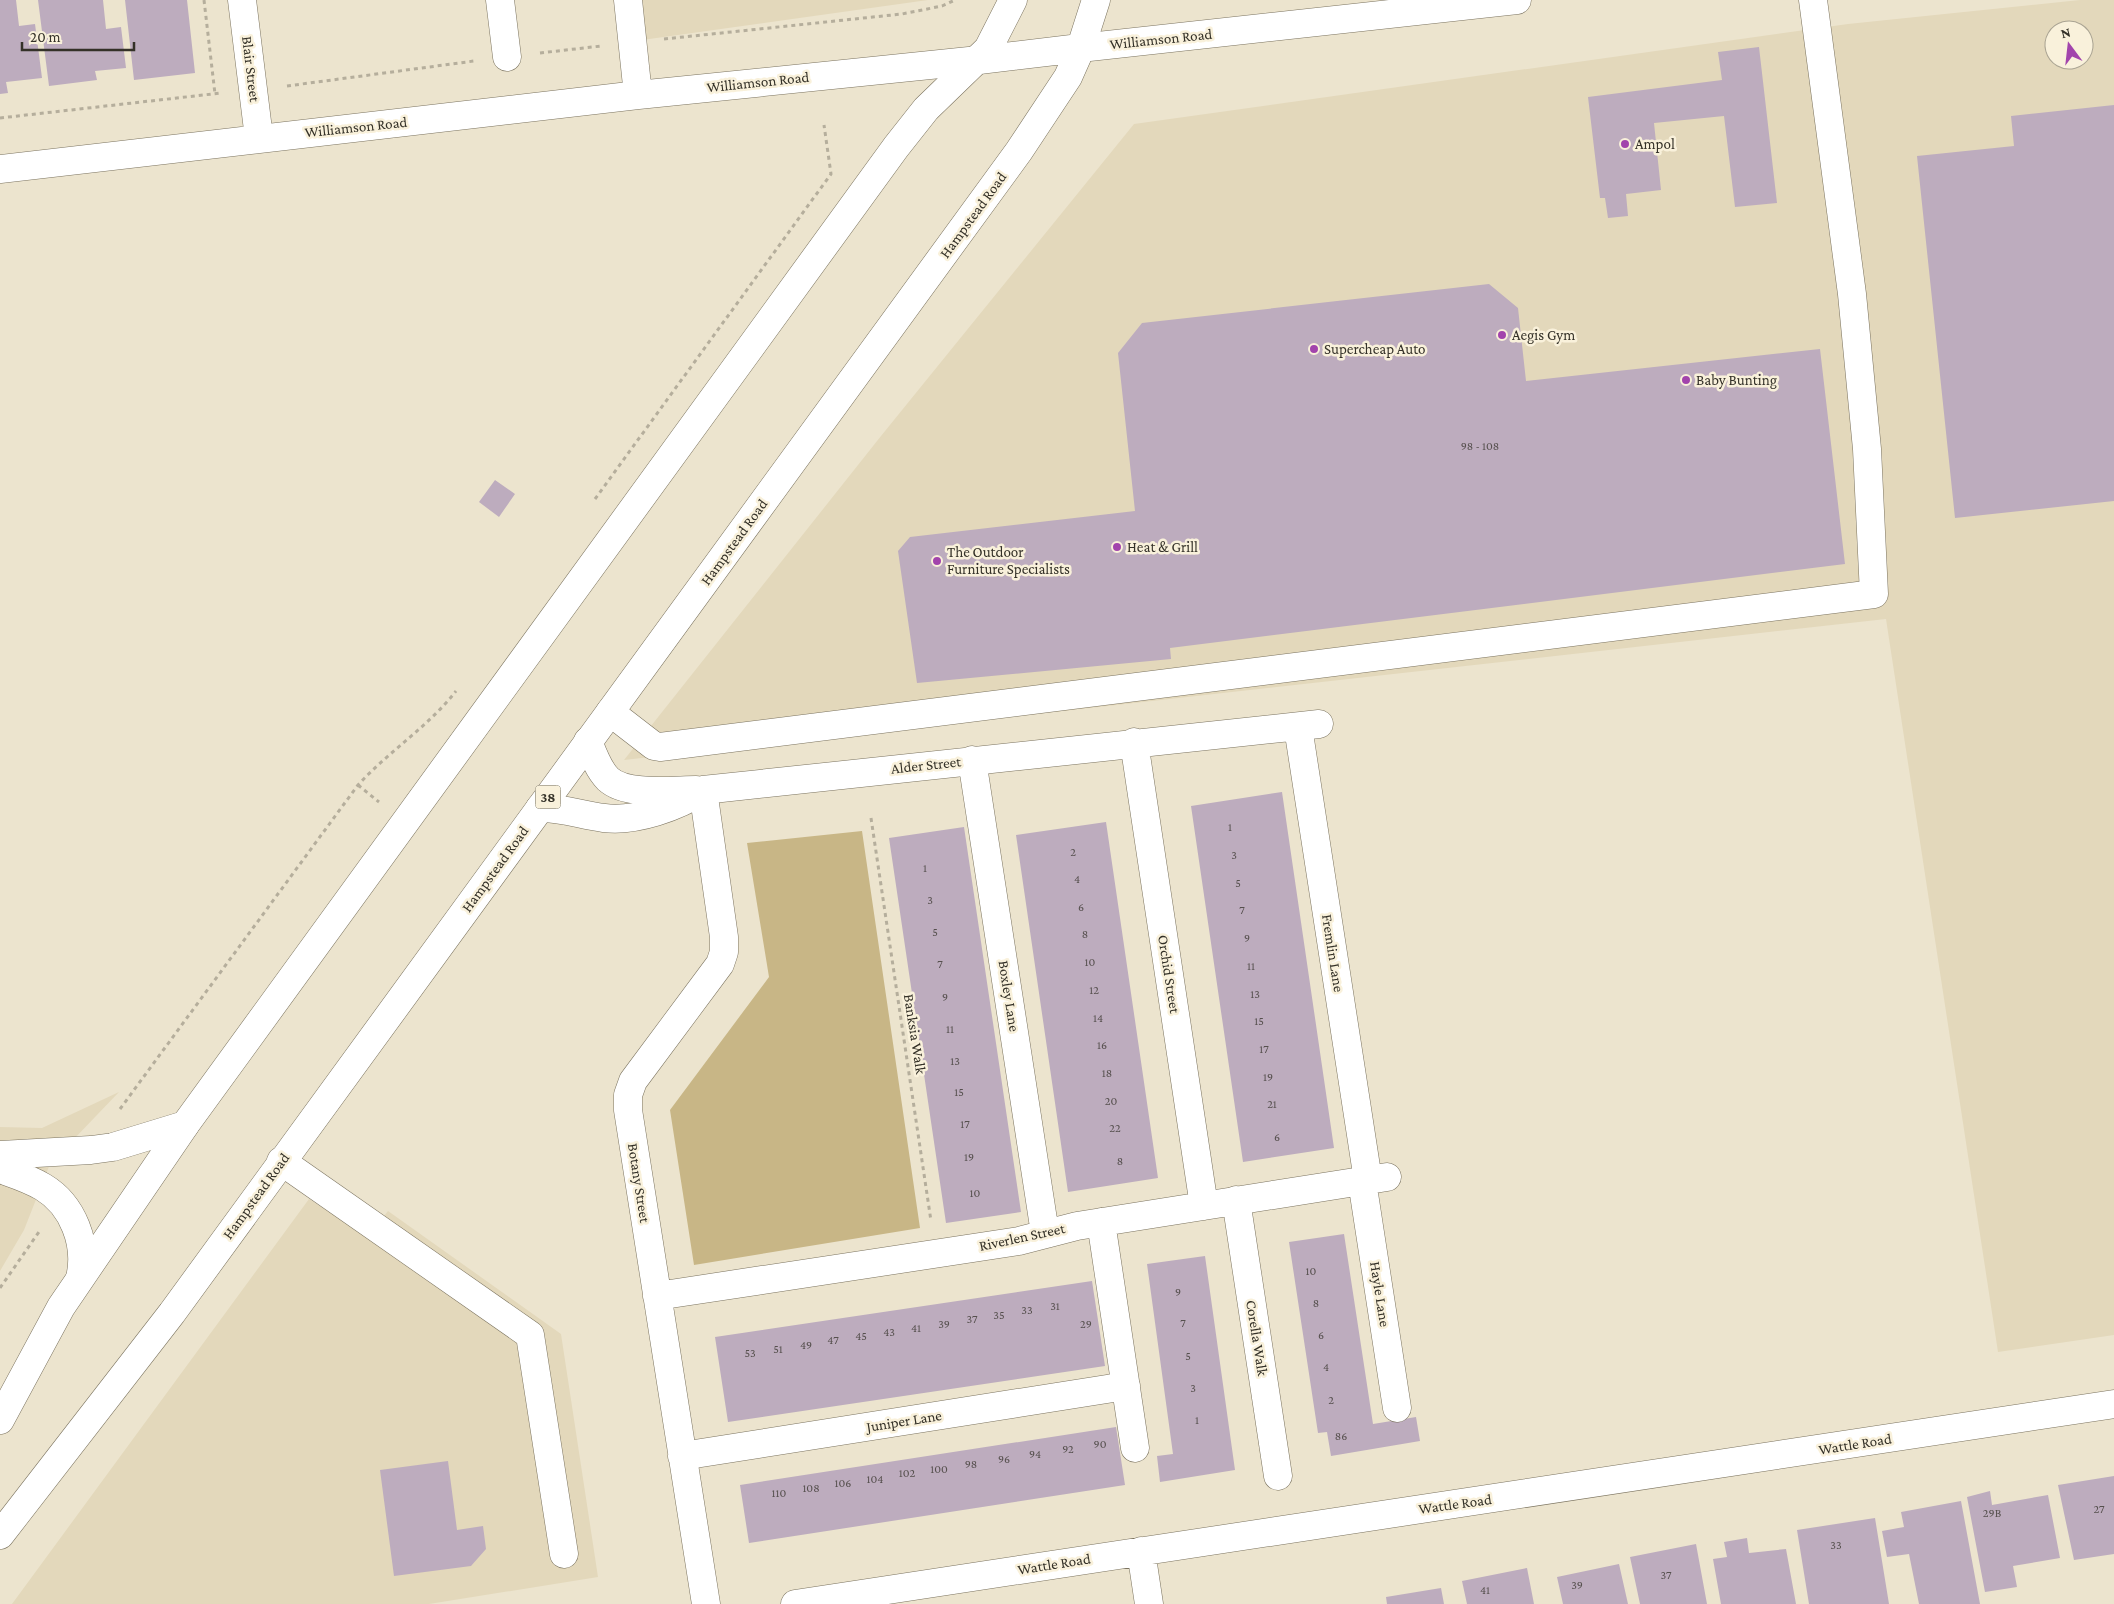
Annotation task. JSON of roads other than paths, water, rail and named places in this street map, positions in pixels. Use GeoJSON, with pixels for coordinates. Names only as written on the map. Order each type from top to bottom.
{"type":"FeatureCollection","features":[{"type":"Feature","properties":{"kind":"street","name":"Blair Street"},"geometry":{"type":"LineString","coordinates":[[242,0],[259,138]]}},
{"type":"Feature","properties":{"kind":"street"},"geometry":{"type":"LineString","coordinates":[[500,0],[507,57]]}},
{"type":"Feature","properties":{"kind":"street"},"geometry":{"type":"LineString","coordinates":[[628,0],[638,95]]}},
{"type":"Feature","properties":{"kind":"street"},"geometry":{"type":"LineString","coordinates":[[0,1420],[61,1307],[184,1125],[896,147],[926,109],[979,60],[991,43],[1014,0]]}},
{"type":"Feature","properties":{"kind":"street","name":"38"},"geometry":{"type":"LineString","coordinates":[[1080,48],[1096,0]]}},
{"type":"Feature","properties":{"kind":"street","name":"Williamson Road"},"geometry":{"type":"LineString","coordinates":[[0,169],[638,95],[979,60],[1517,0]]}},
{"type":"Feature","properties":{"kind":"street"},"geometry":{"type":"LineString","coordinates":[[610,712],[654,746],[660,747],[1874,594],[1867,449],[1853,304],[1813,0]]}},
{"type":"Feature","properties":{"kind":"street","name":"Hampstead Road"},"geometry":{"type":"LineString","coordinates":[[0,1535],[172,1313],[1024,144],[1060,92],[1080,48]]}},
{"type":"Feature","properties":{"kind":"street","name":"Alder Street"},"geometry":{"type":"LineString","coordinates":[[540,808],[558,808],[588,815],[618,818],[637,816],[673,806],[688,800],[703,790],[1134,742],[1309,725]]}},
{"type":"Feature","properties":{"kind":"street","name":"Fremlin Lane"},"geometry":{"type":"LineString","coordinates":[[1309,725],[1372,1179]]}},
{"type":"Feature","properties":{"kind":"street"},"geometry":{"type":"LineString","coordinates":[[588,741],[599,767],[609,780],[617,785],[628,789],[703,790]]}},
{"type":"Feature","properties":{"kind":"street","name":"Orchid Street"},"geometry":{"type":"LineString","coordinates":[[1134,742],[1204,1206]]}},
{"type":"Feature","properties":{"kind":"street","name":"Boxley Lane"},"geometry":{"type":"LineString","coordinates":[[972,760],[1045,1233]]}},
{"type":"Feature","properties":{"kind":"street","name":"Botany Street"},"geometry":{"type":"LineString","coordinates":[[703,790],[724,937],[724,952],[720,964],[633,1081],[628,1095],[628,1110],[706,1604]]}},
{"type":"Feature","properties":{"kind":"street"},"geometry":{"type":"LineString","coordinates":[[0,1155],[113,1147],[184,1125]]}},
{"type":"Feature","properties":{"kind":"street"},"geometry":{"type":"LineString","coordinates":[[281,1162],[530,1335],[564,1554]]}},
{"type":"Feature","properties":{"kind":"street"},"geometry":{"type":"LineString","coordinates":[[0,1169],[43,1187],[60,1201],[72,1220],[82,1246],[83,1265],[80,1278]]}},
{"type":"Feature","properties":{"kind":"street","name":"Riverlen Street"},"geometry":{"type":"LineString","coordinates":[[657,1296],[1019,1241],[1045,1233],[1102,1222],[1372,1179]]}},
{"type":"Feature","properties":{"kind":"street","name":"Hayle Lane"},"geometry":{"type":"LineString","coordinates":[[1372,1179],[1397,1408]]}},
{"type":"Feature","properties":{"kind":"street","name":"Corella Walk"},"geometry":{"type":"LineString","coordinates":[[1236,1200],[1278,1476]]}},
{"type":"Feature","properties":{"kind":"street"},"geometry":{"type":"LineString","coordinates":[[1102,1222],[1135,1448]]}},
{"type":"Feature","properties":{"kind":"street","name":"Juniper Lane"},"geometry":{"type":"LineString","coordinates":[[682,1456],[1126,1386]]}},
{"type":"Feature","properties":{"kind":"street","name":"Wattle Road"},"geometry":{"type":"LineString","coordinates":[[795,1604],[2114,1404]]}},
{"type":"Feature","properties":{"kind":"street"},"geometry":{"type":"LineString","coordinates":[[1141,1551],[1149,1604]]}},
{"type":"Feature","properties":{"kind":"place","name":"Ampol"},"geometry":{"type":"Point","coordinates":[1625,144]}},
{"type":"Feature","properties":{"kind":"place","name":"Aegis Gym"},"geometry":{"type":"Point","coordinates":[1502,335]}},
{"type":"Feature","properties":{"kind":"place","name":"Supercheap Auto"},"geometry":{"type":"Point","coordinates":[1314,349]}},
{"type":"Feature","properties":{"kind":"place","name":"Baby Bunting"},"geometry":{"type":"Point","coordinates":[1686,380]}},
{"type":"Feature","properties":{"kind":"place","name":"Heat & Grill"},"geometry":{"type":"Point","coordinates":[1117,547]}},
{"type":"Feature","properties":{"kind":"place","name":"The Outdoor Furniture Specialists"},"geometry":{"type":"Point","coordinates":[937,561]}}]}
